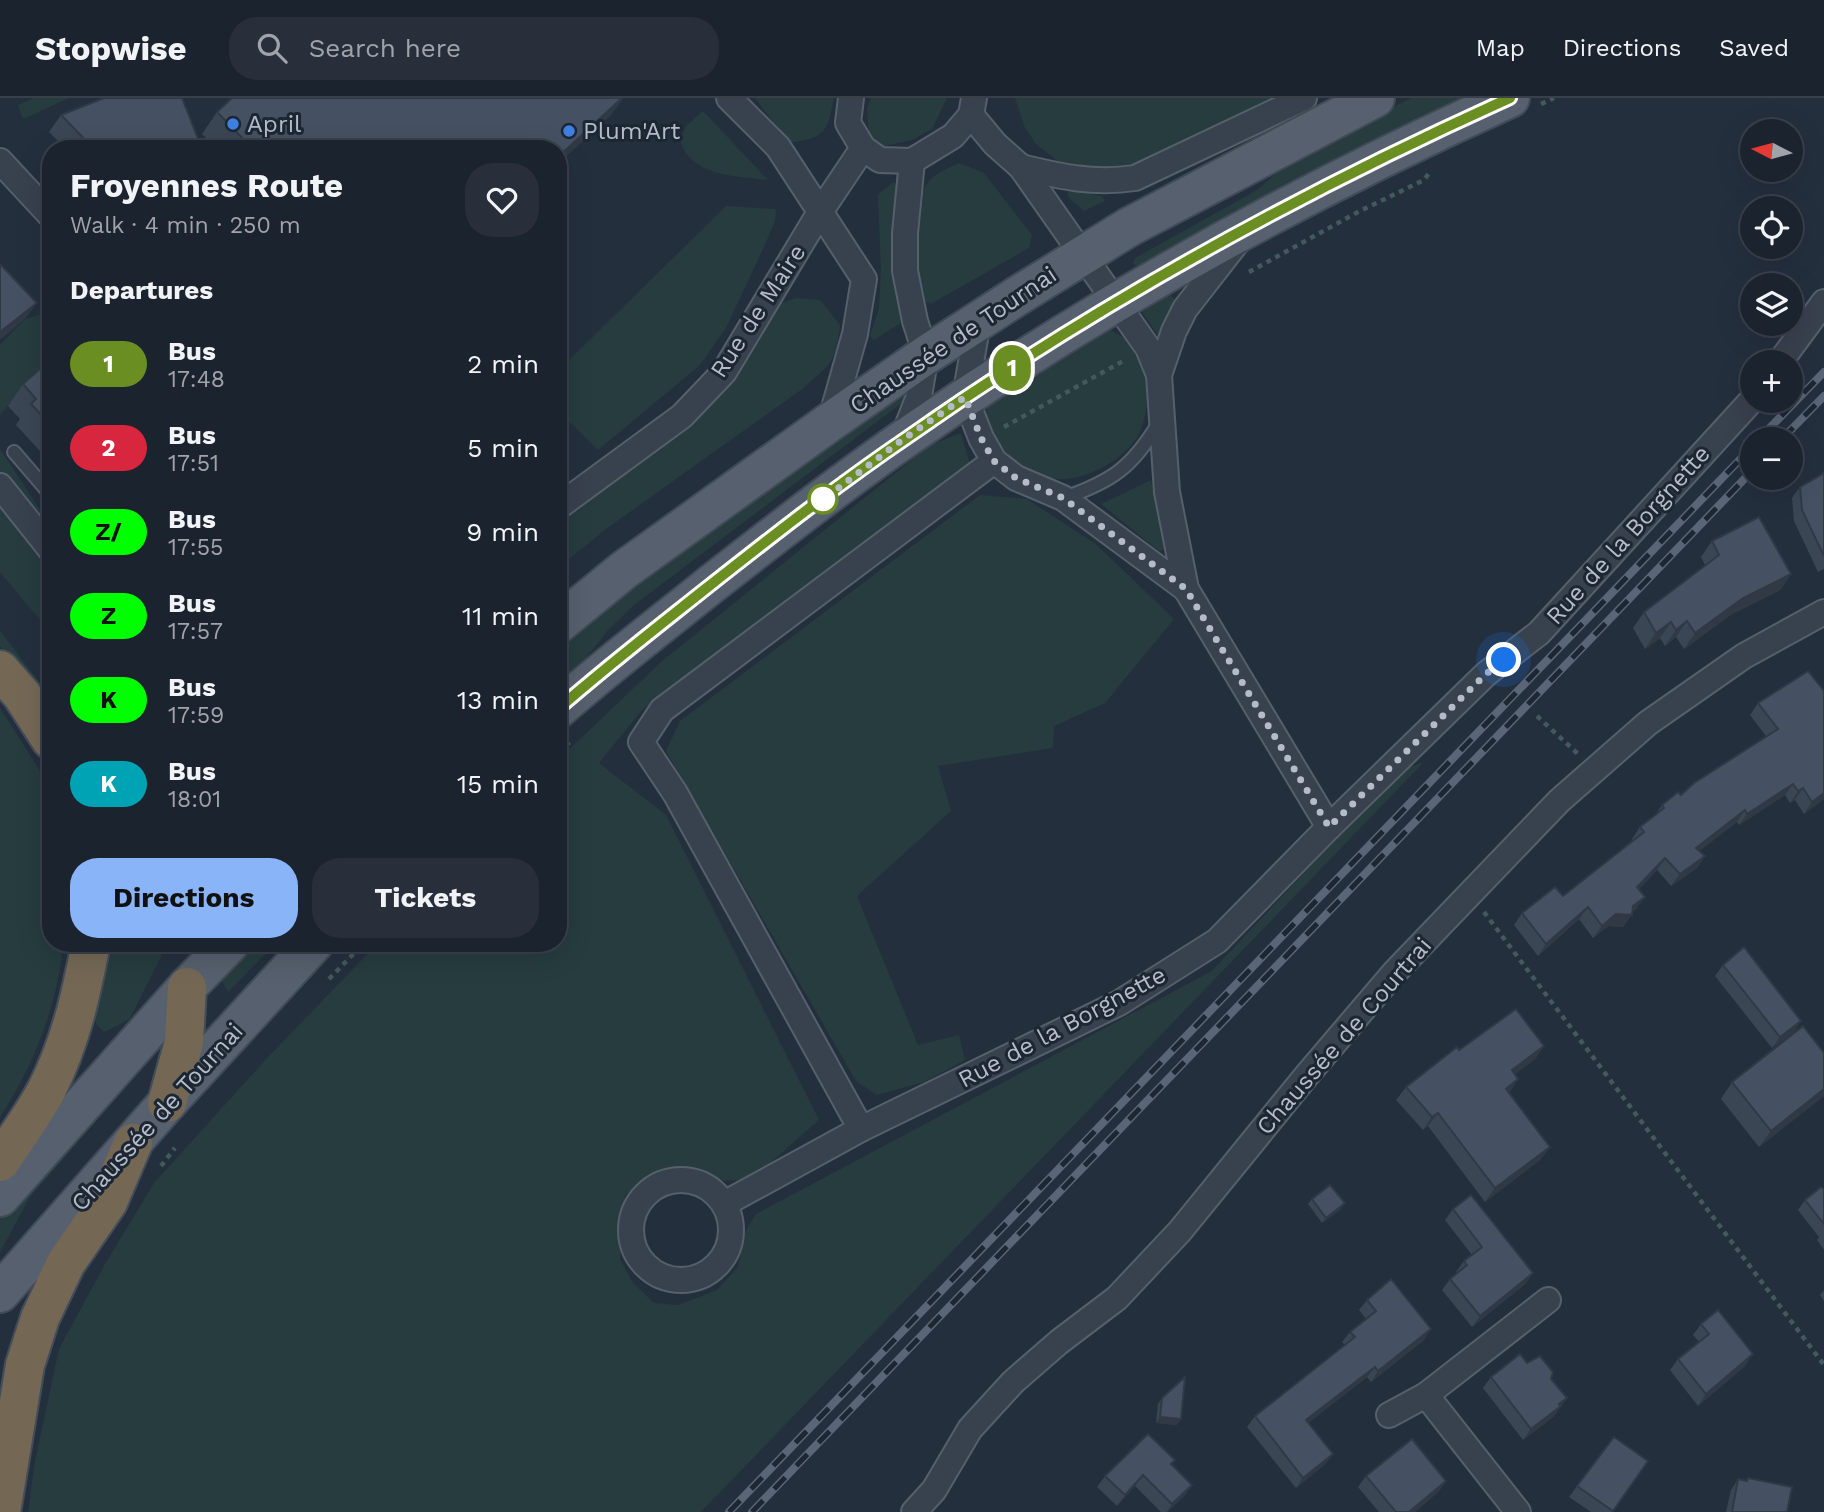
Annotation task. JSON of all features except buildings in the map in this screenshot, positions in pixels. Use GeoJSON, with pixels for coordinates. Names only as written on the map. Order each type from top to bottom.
{"type":"FeatureCollection","features":[{"type":"Feature","properties":{"kind":"highway"},"geometry":{"type":"LineString","coordinates":[[0,670],[22,695],[42,726]]}},
{"type":"Feature","properties":{"kind":"highway"},"geometry":{"type":"LineString","coordinates":[[0,1162],[46,1090],[62,1054],[77,1013],[89,952]]}},
{"type":"Feature","properties":{"kind":"highway"},"geometry":{"type":"LineString","coordinates":[[167,1103],[184,1042],[187,987]]}},
{"type":"Feature","properties":{"kind":"highway"},"geometry":{"type":"LineString","coordinates":[[1,1512],[25,1365],[40,1318],[66,1263],[108,1202],[133,1143]]}},
{"type":"Feature","properties":{"kind":"main road","name":"Chaussée de Tournai"},"geometry":{"type":"LineString","coordinates":[[567,617],[624,570],[830,422],[926,355],[1082,254],[1282,145],[1375,98]]}},
{"type":"Feature","properties":{"kind":"main road"},"geometry":{"type":"LineString","coordinates":[[567,722],[604,669],[751,553],[902,440],[965,397],[1115,303],[1250,227],[1410,143],[1521,103]]}},
{"type":"Feature","properties":{"kind":"main road"},"geometry":{"type":"LineString","coordinates":[[0,1197],[220,952]]}},
{"type":"Feature","properties":{"kind":"main road","name":"Chaussée de Tournai"},"geometry":{"type":"LineString","coordinates":[[0,1293],[167,1103],[306,952]]}},
{"type":"Feature","properties":{"kind":"street"},"geometry":{"type":"LineString","coordinates":[[729,98],[778,147],[820,212]]}},
{"type":"Feature","properties":{"kind":"street"},"geometry":{"type":"LineString","coordinates":[[851,98],[848,123],[863,148],[880,160],[912,161],[953,136],[974,103]]}},
{"type":"Feature","properties":{"kind":"street"},"geometry":{"type":"LineString","coordinates":[[1021,167],[1086,181],[1135,178],[1304,98]]}},
{"type":"Feature","properties":{"kind":"street"},"geometry":{"type":"LineString","coordinates":[[974,103],[995,144],[1021,167],[1148,348],[1159,375],[1167,492],[1186,589],[1329,827]]}},
{"type":"Feature","properties":{"kind":"street","name":"Rue de Maire"},"geometry":{"type":"LineString","coordinates":[[567,500],[682,415],[724,372],[820,212],[863,148]]}},
{"type":"Feature","properties":{"kind":"street"},"geometry":{"type":"LineString","coordinates":[[0,161],[42,206]]}},
{"type":"Feature","properties":{"kind":"street"},"geometry":{"type":"LineString","coordinates":[[902,440],[919,396],[926,355],[915,321],[905,271],[905,233],[912,161]]}},
{"type":"Feature","properties":{"kind":"street","name":"Rue de Maire"},"geometry":{"type":"LineString","coordinates":[[820,212],[864,279],[855,334],[830,422]]}},
{"type":"Feature","properties":{"kind":"street"},"geometry":{"type":"LineString","coordinates":[[1159,375],[1174,331],[1185,309],[1250,227]]}},
{"type":"Feature","properties":{"kind":"street"},"geometry":{"type":"LineString","coordinates":[[1789,350],[1824,302]]}},
{"type":"Feature","properties":{"kind":"street"},"geometry":{"type":"LineString","coordinates":[[978,322],[965,397],[981,438],[994,461],[1016,478],[1063,498],[1186,589]]}},
{"type":"Feature","properties":{"kind":"street","name":"Rue de la Borgnette"},"geometry":{"type":"LineString","coordinates":[[724,1204],[861,1129],[1119,1003],[1217,941],[1486,674],[1539,633],[1740,413]]}},
{"type":"Feature","properties":{"kind":"street"},"geometry":{"type":"LineString","coordinates":[[861,1129],[675,793],[641,742],[662,710],[994,461]]}},
{"type":"Feature","properties":{"kind":"street"},"geometry":{"type":"LineString","coordinates":[[0,486],[42,539]]}},
{"type":"Feature","properties":{"kind":"street","name":"Chaussée de Courtrai"},"geometry":{"type":"LineString","coordinates":[[914,1512],[934,1490],[970,1429],[1013,1382],[1059,1342],[1117,1298],[1180,1231],[1394,973],[1559,802],[1648,723],[1733,663],[1824,612]]}},
{"type":"Feature","properties":{"kind":"street"},"geometry":{"type":"LineString","coordinates":[[684,1179],[706,1185],[724,1204],[731,1222],[730,1241],[720,1262],[706,1274],[686,1280],[662,1277],[648,1269],[635,1252],[630,1233],[633,1214],[642,1196],[659,1184],[684,1179]]}},
{"type":"Feature","properties":{"kind":"street"},"geometry":{"type":"LineString","coordinates":[[1389,1415],[1426,1395],[1548,1300]]}},
{"type":"Feature","properties":{"kind":"street"},"geometry":{"type":"LineString","coordinates":[[1426,1395],[1518,1512]]}},
{"type":"Feature","properties":{"kind":"lane"},"geometry":{"type":"LineString","coordinates":[[1063,498],[1116,475],[1142,451],[1161,418]]}},
{"type":"Feature","properties":{"kind":"lane"},"geometry":{"type":"LineString","coordinates":[[14,452],[42,485]]}},
{"type":"Feature","properties":{"kind":"path"},"geometry":{"type":"LineString","coordinates":[[1521,103],[1554,98]]}},
{"type":"Feature","properties":{"kind":"path"},"geometry":{"type":"LineString","coordinates":[[1244,275],[1299,243],[1424,180],[1439,164]]}},
{"type":"Feature","properties":{"kind":"path"},"geometry":{"type":"LineString","coordinates":[[981,438],[1148,348]]}},
{"type":"Feature","properties":{"kind":"path"},"geometry":{"type":"LineString","coordinates":[[1537,716],[1595,770]]}},
{"type":"Feature","properties":{"kind":"path"},"geometry":{"type":"LineString","coordinates":[[1471,893],[1824,1365]]}},
{"type":"Feature","properties":{"kind":"path"},"geometry":{"type":"LineString","coordinates":[[328,980],[354,952]]}},
{"type":"Feature","properties":{"kind":"path"},"geometry":{"type":"LineString","coordinates":[[157,1172],[179,1142]]}},
{"type":"Feature","properties":{"kind":"green space"},"geometry":{"type":"Polygon","coordinates":[[[34,98],[69,98],[23,119],[18,105],[34,98]]]}},
{"type":"Feature","properties":{"kind":"green space"},"geometry":{"type":"Polygon","coordinates":[[[755,98],[834,98],[829,119],[822,132],[810,139],[789,143],[755,98]]]}},
{"type":"Feature","properties":{"kind":"green space"},"geometry":{"type":"Polygon","coordinates":[[[871,98],[947,98],[932,129],[912,140],[879,147],[869,133],[867,109],[871,98]]]}},
{"type":"Feature","properties":{"kind":"green space"},"geometry":{"type":"Polygon","coordinates":[[[1015,98],[1279,98],[1144,166],[1076,170],[1060,163],[1036,144],[1025,128],[1015,98]]]}},
{"type":"Feature","properties":{"kind":"green space"},"geometry":{"type":"Polygon","coordinates":[[[1411,98],[1467,98],[1147,263],[1136,266],[1133,264],[1135,258],[1257,190],[1292,160],[1411,98]]]}},
{"type":"Feature","properties":{"kind":"green space"},"geometry":{"type":"Polygon","coordinates":[[[703,111],[768,180],[716,172],[694,162],[680,141],[686,126],[703,111]]]}},
{"type":"Feature","properties":{"kind":"green space"},"geometry":{"type":"Polygon","coordinates":[[[959,163],[984,173],[1032,235],[1029,248],[931,304],[920,299],[915,221],[923,192],[930,180],[959,163]]]}},
{"type":"Feature","properties":{"kind":"green space"},"geometry":{"type":"Polygon","coordinates":[[[892,183],[902,184],[895,256],[902,322],[874,340],[870,336],[879,308],[881,270],[878,194],[892,183]]]}},
{"type":"Feature","properties":{"kind":"green space"},"geometry":{"type":"Polygon","coordinates":[[[1068,190],[1102,196],[1105,201],[1084,211],[1068,197],[1068,190]]]}},
{"type":"Feature","properties":{"kind":"green space"},"geometry":{"type":"Polygon","coordinates":[[[726,206],[776,209],[775,221],[726,328],[700,365],[598,450],[567,420],[567,362],[726,206]]]}},
{"type":"Feature","properties":{"kind":"green space"},"geometry":{"type":"Polygon","coordinates":[[[1170,295],[1177,301],[1158,336],[1141,310],[1170,295]]]}},
{"type":"Feature","properties":{"kind":"green space"},"geometry":{"type":"Polygon","coordinates":[[[796,298],[820,300],[840,325],[830,363],[801,390],[606,529],[567,561],[567,515],[690,422],[778,304],[796,298]]]}},
{"type":"Feature","properties":{"kind":"green space"},"geometry":{"type":"Polygon","coordinates":[[[42,314],[42,368],[0,414],[0,345],[25,319],[42,314]]]}},
{"type":"Feature","properties":{"kind":"green space"},"geometry":{"type":"Polygon","coordinates":[[[1107,328],[1127,340],[1145,376],[1146,410],[1136,439],[1112,462],[1079,477],[1045,477],[1018,465],[1006,456],[990,434],[986,421],[987,407],[1107,328]]]}},
{"type":"Feature","properties":{"kind":"green space"},"geometry":{"type":"Polygon","coordinates":[[[896,392],[903,398],[902,403],[634,605],[608,630],[587,657],[567,674],[567,640],[634,586],[896,392]]]}},
{"type":"Feature","properties":{"kind":"green space"},"geometry":{"type":"Polygon","coordinates":[[[961,433],[970,464],[642,710],[599,763],[666,815],[819,1120],[752,1179],[719,1181],[693,1173],[660,1173],[625,1195],[620,1259],[633,1283],[654,1303],[678,1305],[717,1290],[738,1267],[746,1230],[756,1214],[1212,971],[1400,771],[1424,762],[701,1512],[28,1512],[35,1461],[59,1349],[105,1264],[154,1183],[269,1056],[369,952],[567,952],[567,751],[661,662],[930,445],[961,433]]]}},
{"type":"Feature","properties":{"kind":"green space"},"geometry":{"type":"Polygon","coordinates":[[[0,449],[42,512],[42,529],[0,477],[0,449]]]}},
{"type":"Feature","properties":{"kind":"green space"},"geometry":{"type":"Polygon","coordinates":[[[1151,480],[1164,550],[1159,551],[1101,504],[1151,480]]]}},
{"type":"Feature","properties":{"kind":"green space"},"geometry":{"type":"Polygon","coordinates":[[[980,495],[1027,499],[1097,545],[1174,619],[1105,703],[1054,726],[1053,748],[938,766],[951,811],[857,896],[918,1045],[959,1035],[965,1060],[924,1082],[877,1095],[856,1081],[666,751],[680,721],[980,495]]]}},
{"type":"Feature","properties":{"kind":"green space"},"geometry":{"type":"Polygon","coordinates":[[[0,505],[42,558],[42,622],[0,572],[0,505]]]}},
{"type":"Feature","properties":{"kind":"green space"},"geometry":{"type":"Polygon","coordinates":[[[0,631],[42,685],[42,696],[38,689],[0,646],[0,631]]]}},
{"type":"Feature","properties":{"kind":"green space"},"geometry":{"type":"Polygon","coordinates":[[[0,708],[42,777],[42,952],[62,952],[56,989],[42,1034],[23,1077],[0,1117],[0,708]]]}},
{"type":"Feature","properties":{"kind":"green space"},"geometry":{"type":"Polygon","coordinates":[[[101,952],[161,952],[129,1020],[104,1032],[97,1025],[91,1010],[101,952]]]}},
{"type":"Feature","properties":{"kind":"green space"},"geometry":{"type":"Polygon","coordinates":[[[237,952],[267,952],[228,992],[220,978],[237,952]]]}},
{"type":"Feature","properties":{"kind":"green space"},"geometry":{"type":"Polygon","coordinates":[[[151,1052],[136,1075],[30,1197],[0,1252],[0,1208],[151,1052]]]}},
{"type":"Feature","properties":{"kind":"railway"},"geometry":{"type":"LineString","coordinates":[[1771,427],[1824,372]]}},
{"type":"Feature","properties":{"kind":"railway"},"geometry":{"type":"LineString","coordinates":[[1794,427],[1824,396]]}},
{"type":"Feature","properties":{"kind":"railway"},"geometry":{"type":"LineString","coordinates":[[729,1512],[1740,459]]}},
{"type":"Feature","properties":{"kind":"railway"},"geometry":{"type":"LineString","coordinates":[[752,1512],[1740,483]]}},
{"type":"Feature","properties":{"kind":"bus line","name":"1"},"geometry":{"type":"LineString","coordinates":[[567,701],[751,553],[902,440],[965,397],[1115,303],[1250,227],[1410,143],[1510,98]]}},
{"type":"Feature","properties":{"kind":"place","name":"April"},"geometry":{"type":"Point","coordinates":[233,124]}},
{"type":"Feature","properties":{"kind":"place","name":"Plum'Art"},"geometry":{"type":"Point","coordinates":[569,131]}},
{"type":"Feature","properties":{"kind":"route"},"geometry":{"type":"LineString","coordinates":[[823,499],[816,505],[902,440],[965,397],[981,438],[994,461],[1016,478],[1063,498],[1186,589],[1329,827],[1486,674],[1504,660]]}}]}
